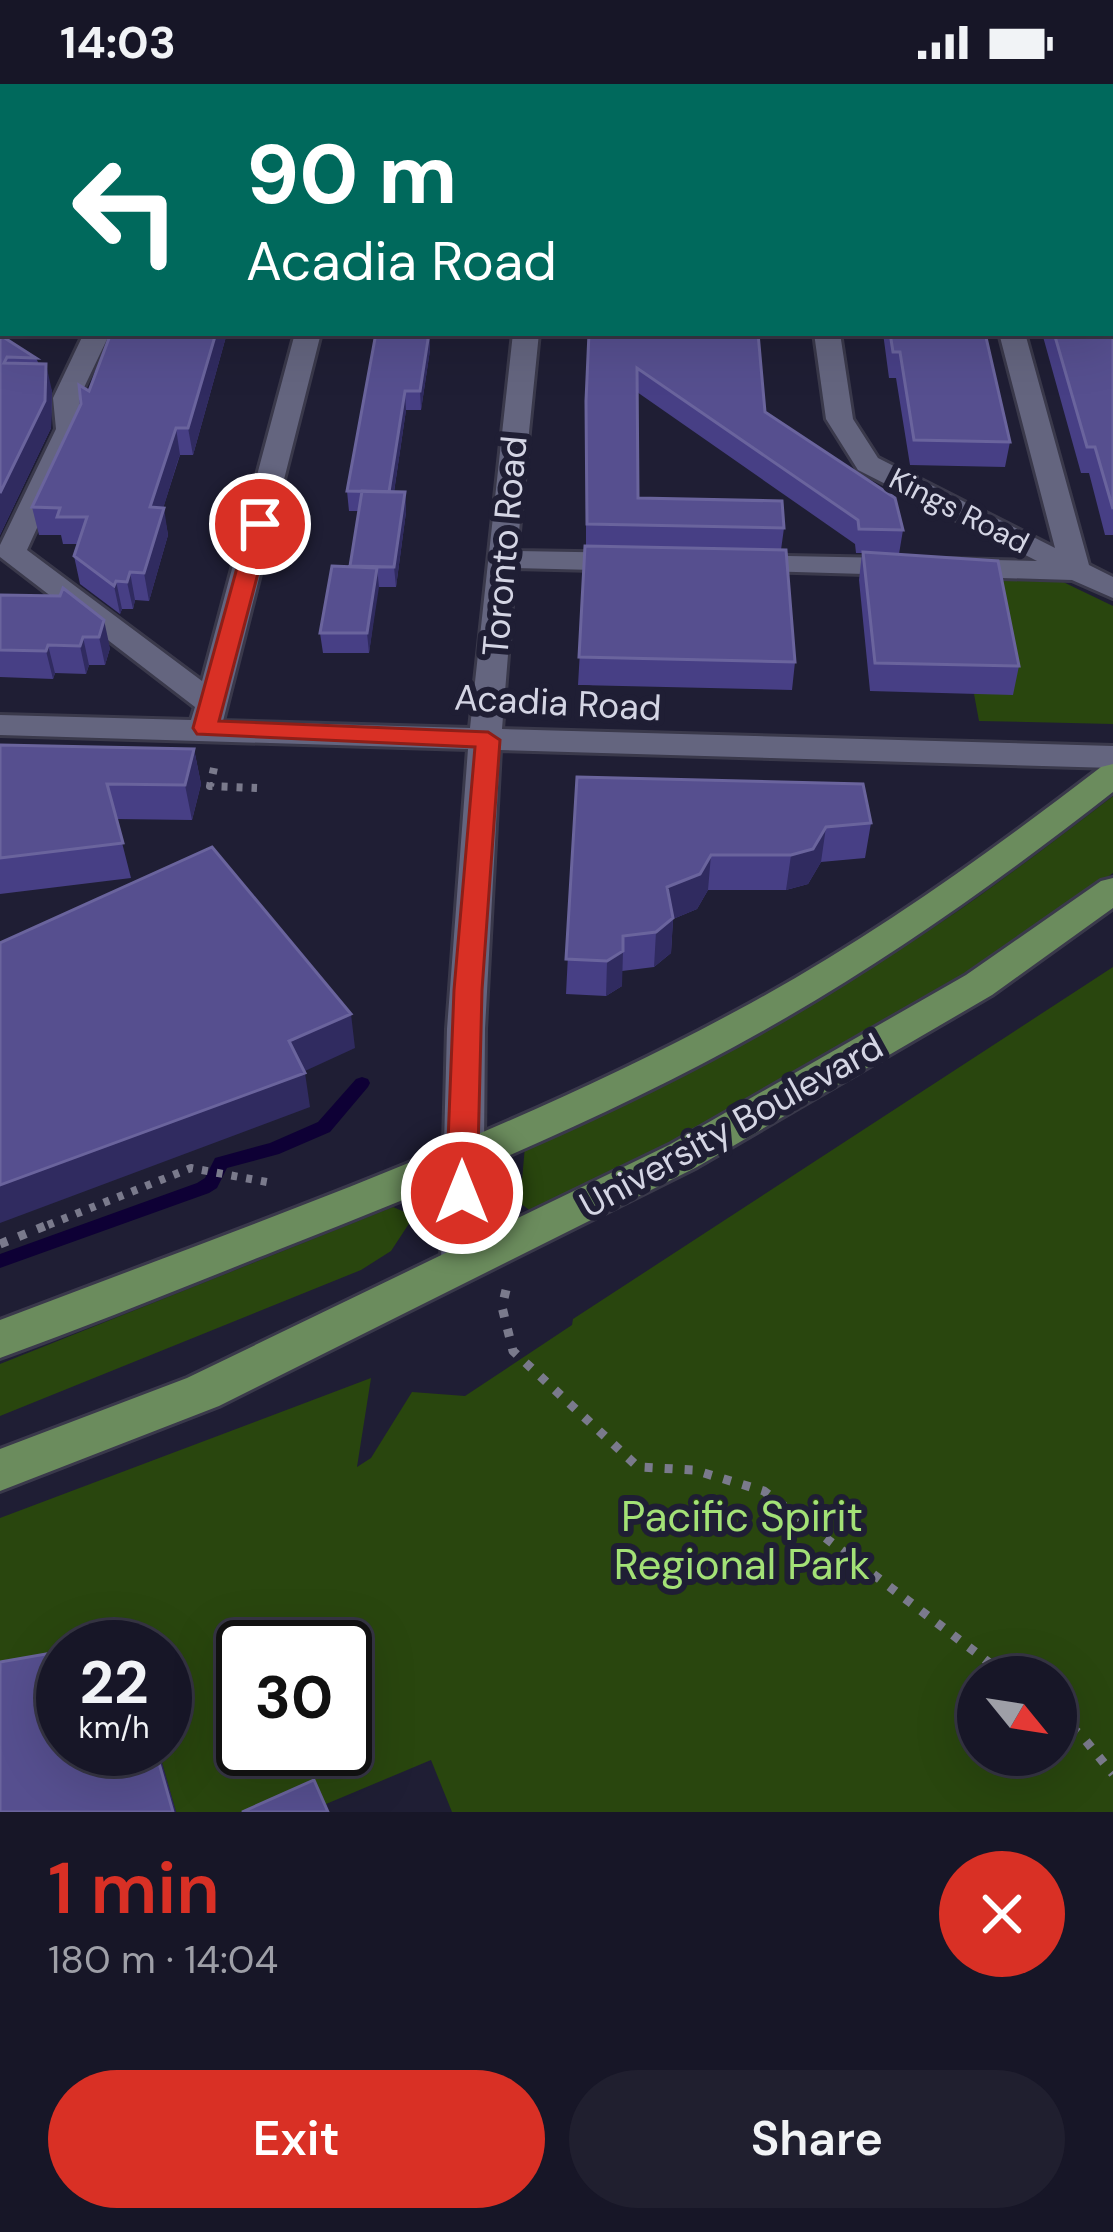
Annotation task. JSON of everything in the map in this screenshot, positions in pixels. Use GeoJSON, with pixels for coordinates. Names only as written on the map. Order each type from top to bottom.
{"type":"FeatureCollection","features":[{"type":"Feature","properties":{"kind":"main road"},"geometry":{"type":"LineString","coordinates":[[0,1339],[461,1159],[665,1065],[853,961],[1005,859],[1113,776]]}},
{"type":"Feature","properties":{"kind":"main road","name":"University Boulevard"},"geometry":{"type":"LineString","coordinates":[[0,1470],[203,1392],[572,1213],[788,1099],[979,985],[1113,890]]}},
{"type":"Feature","properties":{"kind":"street"},"geometry":{"type":"LineString","coordinates":[[96,336],[66,398],[69,429],[5,553],[120,638],[208,717],[307,336]]}},
{"type":"Feature","properties":{"kind":"street","name":"Toronto Road"},"geometry":{"type":"LineString","coordinates":[[463,1262],[461,1159],[468,990],[500,559],[526,336]]}},
{"type":"Feature","properties":{"kind":"street","name":"Kings Road"},"geometry":{"type":"LineString","coordinates":[[826,336],[837,420],[842,435],[868,464],[1113,589]]}},
{"type":"Feature","properties":{"kind":"street"},"geometry":{"type":"LineString","coordinates":[[712,563],[1076,571],[1013,336]]}},
{"type":"Feature","properties":{"kind":"street"},"geometry":{"type":"LineString","coordinates":[[500,559],[665,562]]}},
{"type":"Feature","properties":{"kind":"street","name":"Acadia Road"},"geometry":{"type":"LineString","coordinates":[[0,725],[208,717],[488,740],[1113,757]]}},
{"type":"Feature","properties":{"kind":"path"},"geometry":{"type":"LineString","coordinates":[[214,768],[210,786],[257,788]]}},
{"type":"Feature","properties":{"kind":"path"},"geometry":{"type":"LineString","coordinates":[[0,1244],[191,1168],[272,1183]]}},
{"type":"Feature","properties":{"kind":"path"},"geometry":{"type":"LineString","coordinates":[[509,1284],[502,1307],[514,1351],[638,1467],[694,1470],[764,1490],[981,1656]]}},
{"type":"Feature","properties":{"kind":"path"},"geometry":{"type":"LineString","coordinates":[[1077,1732],[1113,1774]]}},
{"type":"Feature","properties":{"kind":"green space"},"geometry":{"type":"Polygon","coordinates":[[[990,577],[1059,580],[1113,606],[1113,724],[979,721],[974,694],[990,577]]]}},
{"type":"Feature","properties":{"kind":"green space"},"geometry":{"type":"Polygon","coordinates":[[[1113,796],[1113,873],[1045,922],[903,1013],[757,1097],[532,1212],[520,1203],[525,1146],[698,1062],[866,970],[961,909],[1113,796]]]}},
{"type":"Feature","properties":{"kind":"green space","name":"Pacific Spirit Regional Park"},"geometry":{"type":"Polygon","coordinates":[[[1113,967],[1113,1812],[452,1812],[431,1760],[307,1812],[176,1812],[166,1776],[192,1776],[192,1620],[36,1620],[36,1684],[0,1690],[0,1518],[371,1378],[357,1467],[371,1458],[412,1392],[465,1396],[572,1325],[573,1319],[1113,967]]]}},
{"type":"Feature","properties":{"kind":"green space"},"geometry":{"type":"Polygon","coordinates":[[[393,1207],[414,1216],[391,1251],[361,1270],[0,1416],[0,1364],[393,1207]]]}},
{"type":"Feature","properties":{"kind":"building"},"geometry":{"type":"Polygon","coordinates":[[[2,336],[36,358],[7,357],[4,363],[46,364],[45,401],[0,493],[2,336]]]}},
{"type":"Feature","properties":{"kind":"building"},"geometry":{"type":"Polygon","coordinates":[[[110,336],[215,336],[188,428],[176,428],[150,507],[164,508],[144,573],[130,572],[127,582],[116,581],[114,586],[74,556],[87,517],[57,517],[60,508],[32,507],[81,404],[79,385],[89,391],[110,336]]]}},
{"type":"Feature","properties":{"kind":"building"},"geometry":{"type":"Polygon","coordinates":[[[375,336],[429,336],[420,391],[405,391],[389,492],[347,491],[375,336]]]}},
{"type":"Feature","properties":{"kind":"building"},"geometry":{"type":"Polygon","coordinates":[[[589,336],[758,336],[765,412],[895,498],[903,530],[859,529],[858,520],[637,368],[638,498],[782,501],[784,528],[587,524],[589,336]]]}},
{"type":"Feature","properties":{"kind":"building"},"geometry":{"type":"Polygon","coordinates":[[[890,336],[986,336],[1010,442],[914,440],[900,352],[893,352],[890,336]]]}},
{"type":"Feature","properties":{"kind":"building"},"geometry":{"type":"Polygon","coordinates":[[[1055,336],[1113,336],[1113,509],[1095,447],[1087,447],[1055,336]]]}},
{"type":"Feature","properties":{"kind":"building"},"geometry":{"type":"Polygon","coordinates":[[[362,491],[405,492],[394,567],[350,566],[362,491]]]}},
{"type":"Feature","properties":{"kind":"building"},"geometry":{"type":"Polygon","coordinates":[[[585,546],[786,550],[795,662],[579,657],[585,546]]]}},
{"type":"Feature","properties":{"kind":"building"},"geometry":{"type":"Polygon","coordinates":[[[863,552],[998,561],[1019,666],[875,663],[863,552]]]}},
{"type":"Feature","properties":{"kind":"building"},"geometry":{"type":"Polygon","coordinates":[[[332,566],[377,568],[367,633],[320,633],[332,566]]]}},
{"type":"Feature","properties":{"kind":"building"},"geometry":{"type":"Polygon","coordinates":[[[63,588],[104,620],[99,637],[83,637],[80,646],[48,645],[46,651],[0,650],[0,595],[60,596],[63,588]]]}},
{"type":"Feature","properties":{"kind":"building"},"geometry":{"type":"Polygon","coordinates":[[[0,745],[194,749],[185,785],[107,784],[123,843],[0,858],[0,745]]]}},
{"type":"Feature","properties":{"kind":"building"},"geometry":{"type":"Polygon","coordinates":[[[577,777],[863,784],[871,823],[826,827],[813,849],[791,855],[711,855],[700,874],[667,887],[673,918],[656,932],[623,936],[623,951],[607,961],[566,959],[577,777]]]}},
{"type":"Feature","properties":{"kind":"building"},"geometry":{"type":"Polygon","coordinates":[[[212,847],[351,1014],[289,1041],[305,1073],[0,1185],[0,943],[212,847]]]}},
{"type":"Feature","properties":{"kind":"building"},"geometry":{"type":"Polygon","coordinates":[[[36,1656],[36,1776],[163,1776],[173,1812],[0,1812],[0,1662],[36,1656]]]}},
{"type":"Feature","properties":{"kind":"building"},"geometry":{"type":"Polygon","coordinates":[[[314,1780],[328,1812],[242,1812],[314,1780]]]}},
{"type":"Feature","properties":{"kind":"waterway"},"geometry":{"type":"LineString","coordinates":[[0,1261],[203,1188],[221,1163],[273,1149],[324,1127],[362,1083]]}},
{"type":"Feature","properties":{"kind":"route"},"geometry":{"type":"LineString","coordinates":[[260,524],[205,728],[488,740],[468,990],[462,1193]]}}]}
